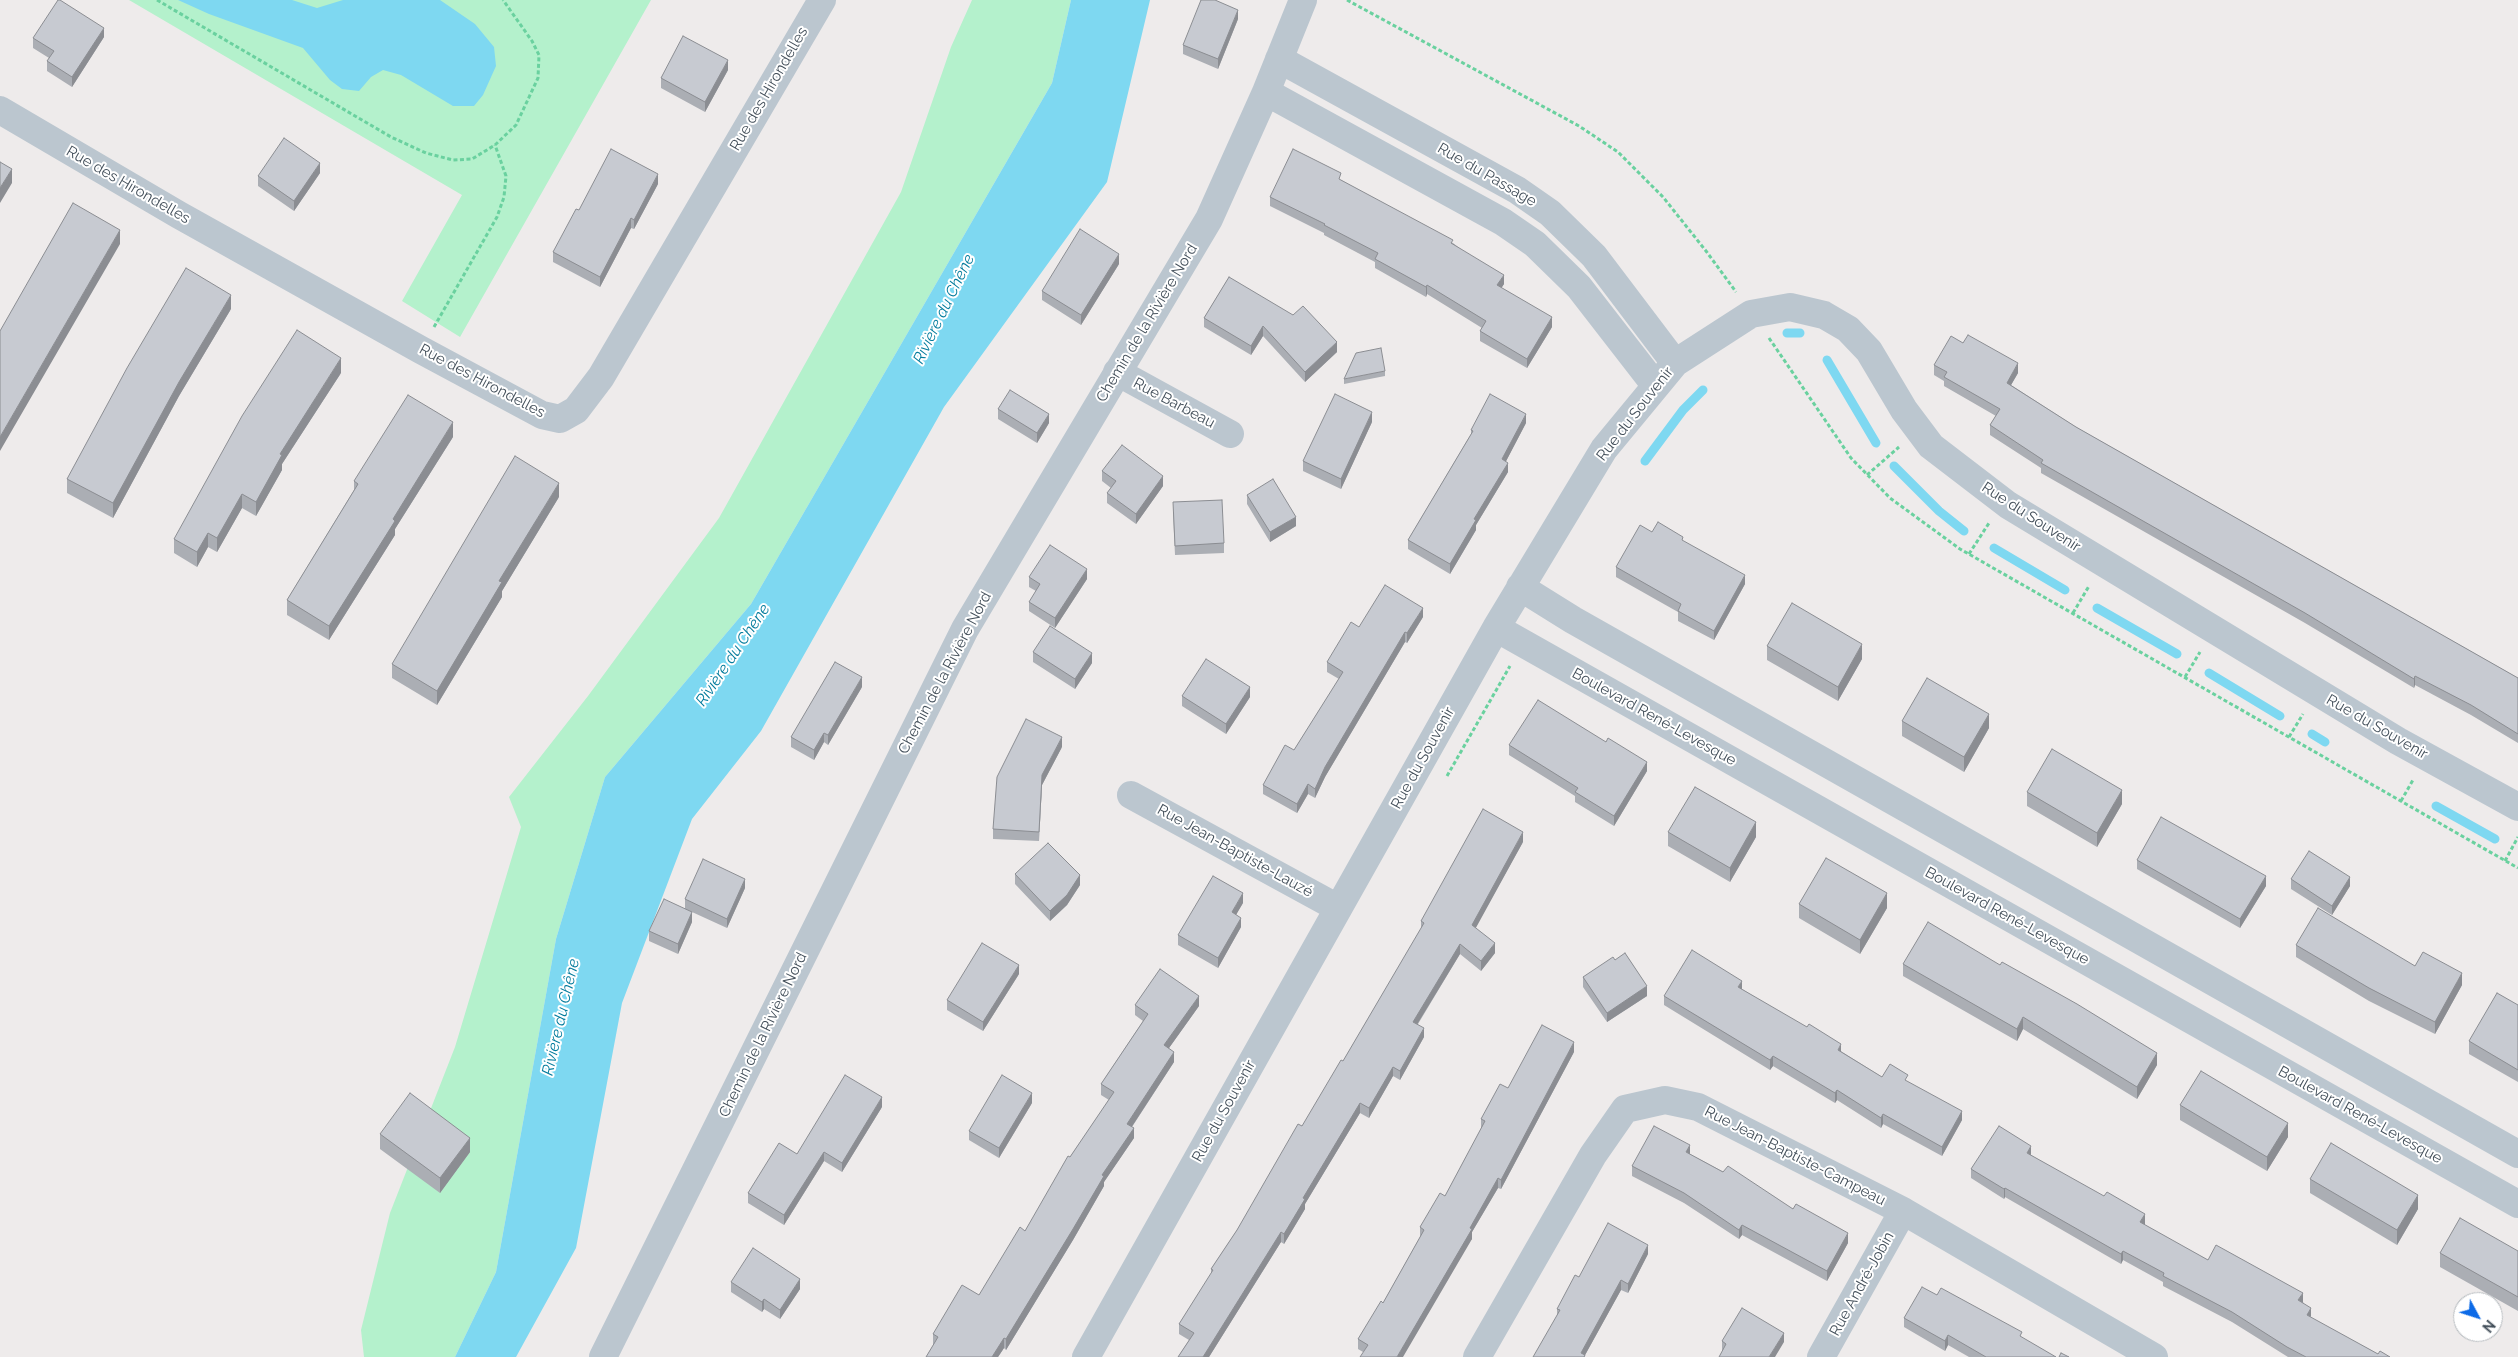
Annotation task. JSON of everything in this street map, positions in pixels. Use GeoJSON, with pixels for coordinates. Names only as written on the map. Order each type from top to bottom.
{"type":"FeatureCollection","features":[{"type":"Feature","properties":{"kind":"street","name":"Rue des Hirondelles"},"geometry":{"type":"LineString","coordinates":[[0,110],[179,215],[421,350],[542,415],[560,419],[576,410],[601,377],[822,0]]}},
{"type":"Feature","properties":{"kind":"street","name":"Chemin de la Rivière Nord"},"geometry":{"type":"LineString","coordinates":[[603,1357],[965,629],[1209,219],[1266,92],[1303,0]]}},
{"type":"Feature","properties":{"kind":"street","name":"Rue du Passage"},"geometry":{"type":"LineString","coordinates":[[1279,59],[1517,190],[1550,214],[1594,256],[1675,363]]}},
{"type":"Feature","properties":{"kind":"street"},"geometry":{"type":"LineString","coordinates":[[1266,92],[1503,222],[1535,244],[1579,287],[1655,386]]}},
{"type":"Feature","properties":{"kind":"street","name":"Rue du Souvenir"},"geometry":{"type":"LineString","coordinates":[[1086,1357],[1496,628],[1604,449],[1675,363],[1751,314],[1790,307],[1824,314],[1848,330],[1869,351],[1904,410],[1931,446],[2003,501],[2398,741],[2518,807]]}},
{"type":"Feature","properties":{"kind":"street","name":"Rue Barbeau"},"geometry":{"type":"LineString","coordinates":[[1118,372],[1230,434]]}},
{"type":"Feature","properties":{"kind":"street"},"geometry":{"type":"LineString","coordinates":[[1520,587],[1573,620],[2518,1154]]}},
{"type":"Feature","properties":{"kind":"street","name":"Boulevard René-Levesque"},"geometry":{"type":"LineString","coordinates":[[1496,628],[2518,1204]]}},
{"type":"Feature","properties":{"kind":"street","name":"Rue Jean-Baptiste-Lauzé"},"geometry":{"type":"LineString","coordinates":[[1131,795],[1338,908]]}},
{"type":"Feature","properties":{"kind":"street","name":"Rue Jean-Baptiste-Campeau"},"geometry":{"type":"LineString","coordinates":[[1477,1357],[1594,1155],[1625,1109],[1665,1100],[1698,1107],[1903,1211],[2154,1357]]}},
{"type":"Feature","properties":{"kind":"street","name":"Rue André-Jobin"},"geometry":{"type":"LineString","coordinates":[[1821,1357],[1903,1211]]}},
{"type":"Feature","properties":{"kind":"path"},"geometry":{"type":"LineString","coordinates":[[157,0],[391,137],[426,153],[453,160],[472,159],[495,145],[516,125],[538,78],[538,55],[532,41],[503,0]]}},
{"type":"Feature","properties":{"kind":"path"},"geometry":{"type":"LineString","coordinates":[[1347,0],[1579,126],[1618,152],[1663,197],[1706,251],[1851,458],[1890,498],[1968,554],[2518,868]]}},
{"type":"Feature","properties":{"kind":"path"},"geometry":{"type":"LineString","coordinates":[[421,350],[497,217],[502,204],[506,176],[495,145]]}},
{"type":"Feature","properties":{"kind":"path"},"geometry":{"type":"LineString","coordinates":[[1867,475],[1919,430]]}},
{"type":"Feature","properties":{"kind":"path"},"geometry":{"type":"LineString","coordinates":[[1968,554],[2003,501]]}},
{"type":"Feature","properties":{"kind":"path"},"geometry":{"type":"LineString","coordinates":[[2505,860],[2518,837]]}},
{"type":"Feature","properties":{"kind":"green space"},"geometry":{"type":"Polygon","coordinates":[[[129,0],[651,0],[460,337],[402,301],[462,195],[129,0]]]}},
{"type":"Feature","properties":{"kind":"green space"},"geometry":{"type":"Polygon","coordinates":[[[972,0],[1071,0],[1052,83],[751,604],[605,777],[556,939],[496,1272],[455,1357],[364,1357],[361,1330],[390,1213],[455,1047],[521,827],[509,797],[588,696],[719,518],[901,192],[951,47],[972,0]]]}},
{"type":"Feature","properties":{"kind":"water"},"geometry":{"type":"Polygon","coordinates":[[[178,0],[292,0],[317,8],[343,0],[440,0],[475,24],[494,47],[496,66],[483,95],[474,106],[453,106],[401,75],[383,70],[371,77],[359,91],[342,89],[330,80],[303,48],[209,14],[178,0]]]}},
{"type":"Feature","properties":{"kind":"water","name":"Rivière du Chêne"},"geometry":{"type":"Polygon","coordinates":[[[1071,0],[1150,0],[1107,182],[944,407],[761,731],[692,819],[622,1003],[576,1248],[516,1357],[455,1357],[496,1272],[556,939],[605,777],[751,604],[1052,83],[1071,0]]]}},
{"type":"Feature","properties":{"kind":"building"},"geometry":{"type":"Polygon","coordinates":[[[58,0],[104,28],[72,77],[47,61],[54,51],[33,38],[58,0]]]}},
{"type":"Feature","properties":{"kind":"building"},"geometry":{"type":"Polygon","coordinates":[[[1201,0],[1215,0],[1238,10],[1218,59],[1183,45],[1201,0]]]}},
{"type":"Feature","properties":{"kind":"building"},"geometry":{"type":"Polygon","coordinates":[[[683,36],[728,60],[705,102],[661,78],[683,36]]]}},
{"type":"Feature","properties":{"kind":"building"},"geometry":{"type":"Polygon","coordinates":[[[284,138],[320,163],[294,201],[258,176],[284,138]]]}},
{"type":"Feature","properties":{"kind":"building"},"geometry":{"type":"Polygon","coordinates":[[[611,149],[658,174],[634,220],[631,218],[600,277],[553,252],[576,209],[579,210],[611,149]]]}},
{"type":"Feature","properties":{"kind":"building"},"geometry":{"type":"Polygon","coordinates":[[[1293,149],[1341,173],[1339,179],[1453,240],[1451,243],[1504,275],[1497,285],[1552,317],[1527,359],[1480,331],[1486,321],[1427,285],[1426,287],[1375,259],[1378,253],[1270,197],[1293,149]]]}},
{"type":"Feature","properties":{"kind":"building"},"geometry":{"type":"Polygon","coordinates":[[[0,162],[12,169],[0,188],[0,162]]]}},
{"type":"Feature","properties":{"kind":"building"},"geometry":{"type":"Polygon","coordinates":[[[73,203],[120,230],[0,437],[0,331],[73,203]]]}},
{"type":"Feature","properties":{"kind":"building"},"geometry":{"type":"Polygon","coordinates":[[[1080,229],[1119,254],[1081,315],[1042,291],[1080,229]]]}},
{"type":"Feature","properties":{"kind":"building"},"geometry":{"type":"Polygon","coordinates":[[[186,268],[231,295],[179,382],[113,503],[67,479],[127,368],[186,268]]]}},
{"type":"Feature","properties":{"kind":"building"},"geometry":{"type":"Polygon","coordinates":[[[1229,277],[1293,315],[1303,306],[1337,342],[1305,372],[1263,326],[1251,346],[1204,318],[1229,277]]]}},
{"type":"Feature","properties":{"kind":"building"},"geometry":{"type":"Polygon","coordinates":[[[297,330],[341,358],[280,454],[282,455],[256,502],[242,494],[217,538],[208,533],[197,552],[174,539],[242,416],[297,330]]]}},
{"type":"Feature","properties":{"kind":"building"},"geometry":{"type":"Polygon","coordinates":[[[1968,335],[2018,363],[2007,383],[2076,427],[2518,678],[2518,734],[2471,705],[2415,676],[2414,679],[2305,613],[2041,463],[2043,460],[1990,425],[2000,409],[1944,377],[1947,372],[1934,365],[1951,336],[1963,343],[1968,335]]]}},
{"type":"Feature","properties":{"kind":"building"},"geometry":{"type":"Polygon","coordinates":[[[1381,348],[1385,371],[1344,379],[1356,353],[1381,348]]]}},
{"type":"Feature","properties":{"kind":"building"},"geometry":{"type":"Polygon","coordinates":[[[1010,390],[1049,414],[1037,433],[998,409],[1010,390]]]}},
{"type":"Feature","properties":{"kind":"building"},"geometry":{"type":"Polygon","coordinates":[[[1335,394],[1372,412],[1341,479],[1303,461],[1335,394]]]}},
{"type":"Feature","properties":{"kind":"building"},"geometry":{"type":"Polygon","coordinates":[[[1490,394],[1526,414],[1502,459],[1508,463],[1474,519],[1476,520],[1450,564],[1408,540],[1473,431],[1471,430],[1490,394]]]}},
{"type":"Feature","properties":{"kind":"building"},"geometry":{"type":"Polygon","coordinates":[[[408,395],[453,422],[393,519],[395,521],[329,626],[287,600],[358,484],[354,481],[408,395]]]}},
{"type":"Feature","properties":{"kind":"building"},"geometry":{"type":"Polygon","coordinates":[[[1122,445],[1163,476],[1136,514],[1107,493],[1116,481],[1102,471],[1122,445]]]}},
{"type":"Feature","properties":{"kind":"building"},"geometry":{"type":"Polygon","coordinates":[[[515,456],[559,483],[499,581],[502,582],[437,691],[392,664],[515,456]]]}},
{"type":"Feature","properties":{"kind":"building"},"geometry":{"type":"Polygon","coordinates":[[[1273,479],[1296,517],[1270,532],[1247,495],[1273,479]]]}},
{"type":"Feature","properties":{"kind":"building"},"geometry":{"type":"Polygon","coordinates":[[[1222,500],[1224,543],[1175,546],[1173,502],[1222,500]]]}},
{"type":"Feature","properties":{"kind":"building"},"geometry":{"type":"Polygon","coordinates":[[[1658,522],[1683,537],[1682,540],[1745,575],[1714,631],[1678,611],[1681,604],[1616,567],[1640,525],[1652,532],[1658,522]]]}},
{"type":"Feature","properties":{"kind":"building"},"geometry":{"type":"Polygon","coordinates":[[[1050,545],[1087,569],[1055,618],[1029,602],[1040,584],[1029,577],[1050,545]]]}},
{"type":"Feature","properties":{"kind":"building"},"geometry":{"type":"Polygon","coordinates":[[[1385,585],[1423,608],[1407,633],[1405,632],[1325,767],[1315,789],[1308,784],[1297,804],[1263,785],[1285,745],[1294,750],[1343,672],[1327,662],[1351,622],[1359,627],[1385,585]]]}},
{"type":"Feature","properties":{"kind":"building"},"geometry":{"type":"Polygon","coordinates":[[[1792,603],[1862,644],[1838,687],[1767,646],[1792,603]]]}},
{"type":"Feature","properties":{"kind":"building"},"geometry":{"type":"Polygon","coordinates":[[[1050,626],[1092,653],[1075,679],[1033,652],[1050,626]]]}},
{"type":"Feature","properties":{"kind":"building"},"geometry":{"type":"Polygon","coordinates":[[[1206,659],[1250,687],[1226,724],[1182,696],[1206,659]]]}},
{"type":"Feature","properties":{"kind":"building"},"geometry":{"type":"Polygon","coordinates":[[[835,662],[862,677],[828,735],[824,733],[814,750],[791,737],[835,662]]]}},
{"type":"Feature","properties":{"kind":"building"},"geometry":{"type":"Polygon","coordinates":[[[1927,678],[1989,714],[1964,757],[1902,721],[1927,678]]]}},
{"type":"Feature","properties":{"kind":"building"},"geometry":{"type":"Polygon","coordinates":[[[1538,700],[1606,742],[1608,738],[1647,762],[1614,816],[1575,792],[1578,788],[1509,745],[1538,700]]]}},
{"type":"Feature","properties":{"kind":"building"},"geometry":{"type":"Polygon","coordinates":[[[1026,719],[1062,737],[1042,775],[1039,832],[993,829],[997,777],[1026,719]]]}},
{"type":"Feature","properties":{"kind":"building"},"geometry":{"type":"Polygon","coordinates":[[[2052,749],[2122,790],[2097,833],[2027,792],[2052,749]]]}},
{"type":"Feature","properties":{"kind":"building"},"geometry":{"type":"Polygon","coordinates":[[[1695,787],[1756,822],[1730,868],[1668,832],[1695,787]]]}},
{"type":"Feature","properties":{"kind":"building"},"geometry":{"type":"Polygon","coordinates":[[[1483,809],[1523,832],[1472,925],[1495,943],[1481,961],[1460,944],[1413,1022],[1424,1028],[1400,1071],[1393,1067],[1369,1108],[1360,1103],[1303,1198],[1305,1199],[1284,1234],[1281,1232],[1203,1357],[1178,1357],[1194,1333],[1179,1324],[1213,1270],[1211,1269],[1237,1230],[1298,1124],[1302,1126],[1341,1060],[1343,1061],[1424,923],[1421,921],[1483,809]]]}},
{"type":"Feature","properties":{"kind":"building"},"geometry":{"type":"Polygon","coordinates":[[[2161,817],[2266,876],[2240,919],[2137,860],[2161,817]]]}},
{"type":"Feature","properties":{"kind":"building"},"geometry":{"type":"Polygon","coordinates":[[[1048,843],[1080,875],[1067,895],[1050,911],[1015,874],[1048,843]]]}},
{"type":"Feature","properties":{"kind":"building"},"geometry":{"type":"Polygon","coordinates":[[[2309,851],[2350,877],[2332,906],[2291,879],[2309,851]]]}},
{"type":"Feature","properties":{"kind":"building"},"geometry":{"type":"Polygon","coordinates":[[[1826,858],[1887,893],[1860,940],[1799,904],[1826,858]]]}},
{"type":"Feature","properties":{"kind":"building"},"geometry":{"type":"Polygon","coordinates":[[[703,859],[745,879],[727,919],[685,899],[703,859]]]}},
{"type":"Feature","properties":{"kind":"building"},"geometry":{"type":"Polygon","coordinates":[[[1213,876],[1243,893],[1232,912],[1241,918],[1218,958],[1178,935],[1213,876]]]}},
{"type":"Feature","properties":{"kind":"building"},"geometry":{"type":"Polygon","coordinates":[[[664,899],[692,912],[678,944],[649,931],[664,899]]]}},
{"type":"Feature","properties":{"kind":"building"},"geometry":{"type":"Polygon","coordinates":[[[2318,908],[2415,966],[2423,952],[2462,973],[2435,1022],[2369,988],[2296,945],[2318,908]]]}},
{"type":"Feature","properties":{"kind":"building"},"geometry":{"type":"Polygon","coordinates":[[[1928,922],[2000,965],[2002,962],[2077,1004],[2157,1053],[2137,1087],[2023,1017],[2017,1029],[1903,964],[1928,922]]]}},
{"type":"Feature","properties":{"kind":"building"},"geometry":{"type":"Polygon","coordinates":[[[982,943],[1019,965],[983,1022],[947,1000],[982,943]]]}},
{"type":"Feature","properties":{"kind":"building"},"geometry":{"type":"Polygon","coordinates":[[[1692,950],[1742,981],[1738,987],[1807,1027],[1809,1024],[1841,1044],[1838,1050],[1882,1077],[1890,1064],[1908,1075],[1905,1080],[1962,1111],[1942,1147],[1883,1114],[1881,1118],[1837,1090],[1835,1093],[1773,1056],[1770,1060],[1664,996],[1692,950]]]}},
{"type":"Feature","properties":{"kind":"building"},"geometry":{"type":"Polygon","coordinates":[[[1625,953],[1647,986],[1607,1013],[1583,977],[1613,957],[1615,960],[1625,953]]]}},
{"type":"Feature","properties":{"kind":"building"},"geometry":{"type":"Polygon","coordinates":[[[1160,969],[1199,996],[1164,1045],[1174,1052],[1127,1124],[1134,1128],[1102,1175],[1104,1176],[1073,1229],[1006,1339],[1004,1338],[992,1357],[926,1357],[938,1337],[933,1334],[962,1285],[979,1295],[1020,1227],[1025,1231],[1068,1156],[1070,1157],[1114,1092],[1101,1084],[1148,1014],[1135,1005],[1160,969]]]}},
{"type":"Feature","properties":{"kind":"building"},"geometry":{"type":"Polygon","coordinates":[[[2497,993],[2518,1005],[2518,1070],[2469,1041],[2497,993]]]}},
{"type":"Feature","properties":{"kind":"building"},"geometry":{"type":"Polygon","coordinates":[[[1542,1025],[1574,1042],[1501,1180],[1498,1178],[1470,1228],[1472,1229],[1397,1357],[1360,1357],[1368,1345],[1358,1339],[1381,1301],[1383,1303],[1424,1230],[1420,1227],[1440,1193],[1445,1196],[1485,1121],[1481,1119],[1500,1084],[1508,1088],[1542,1025]]]}},
{"type":"Feature","properties":{"kind":"building"},"geometry":{"type":"Polygon","coordinates":[[[2201,1071],[2288,1123],[2267,1157],[2180,1105],[2201,1071]]]}},
{"type":"Feature","properties":{"kind":"building"},"geometry":{"type":"Polygon","coordinates":[[[845,1075],[882,1097],[842,1163],[824,1152],[784,1215],[748,1193],[779,1143],[797,1154],[845,1075]]]}},
{"type":"Feature","properties":{"kind":"building"},"geometry":{"type":"Polygon","coordinates":[[[1002,1075],[1032,1093],[999,1148],[969,1131],[1002,1075]]]}},
{"type":"Feature","properties":{"kind":"building"},"geometry":{"type":"Polygon","coordinates":[[[410,1093],[470,1138],[440,1178],[380,1134],[410,1093]]]}},
{"type":"Feature","properties":{"kind":"building"},"geometry":{"type":"Polygon","coordinates":[[[1654,1126],[1690,1145],[1686,1152],[1723,1172],[1728,1166],[1793,1209],[1796,1204],[1848,1233],[1827,1271],[1742,1225],[1739,1230],[1684,1193],[1632,1166],[1654,1126]]]}},
{"type":"Feature","properties":{"kind":"building"},"geometry":{"type":"Polygon","coordinates":[[[1999,1126],[2031,1146],[2027,1153],[2104,1196],[2107,1192],[2145,1214],[2140,1222],[2208,1260],[2216,1245],[2303,1293],[2298,1300],[2311,1308],[2307,1315],[2378,1354],[2380,1351],[2390,1357],[2306,1357],[2232,1312],[2163,1276],[2164,1273],[2123,1251],[2121,1254],[2004,1189],[1971,1169],[1999,1126]]]}},
{"type":"Feature","properties":{"kind":"building"},"geometry":{"type":"Polygon","coordinates":[[[2331,1143],[2418,1195],[2397,1230],[2310,1179],[2331,1143]]]}},
{"type":"Feature","properties":{"kind":"building"},"geometry":{"type":"Polygon","coordinates":[[[2460,1218],[2518,1251],[2518,1297],[2440,1253],[2460,1218]]]}},
{"type":"Feature","properties":{"kind":"building"},"geometry":{"type":"Polygon","coordinates":[[[1608,1223],[1648,1245],[1628,1284],[1621,1280],[1581,1353],[1585,1355],[1584,1357],[1533,1357],[1560,1310],[1557,1309],[1575,1275],[1579,1277],[1608,1223]]]}},
{"type":"Feature","properties":{"kind":"building"},"geometry":{"type":"Polygon","coordinates":[[[753,1248],[800,1279],[780,1310],[764,1299],[762,1302],[731,1282],[753,1248]]]}},
{"type":"Feature","properties":{"kind":"building"},"geometry":{"type":"Polygon","coordinates":[[[1922,1287],[1937,1295],[1941,1288],[2022,1332],[2020,1336],[2056,1357],[1986,1357],[1948,1335],[1945,1341],[1904,1318],[1922,1287]]]}},
{"type":"Feature","properties":{"kind":"building"},"geometry":{"type":"Polygon","coordinates":[[[1742,1308],[1784,1333],[1769,1357],[1719,1357],[1726,1344],[1722,1341],[1742,1308]]]}},
{"type":"Feature","properties":{"kind":"building"},"geometry":{"type":"Polygon","coordinates":[[[2061,1353],[2069,1357],[2059,1357],[2061,1353]]]}},
{"type":"Feature","properties":{"kind":"waterway"},"geometry":{"type":"LineString","coordinates":[[1787,333],[1800,333]]}},
{"type":"Feature","properties":{"kind":"waterway"},"geometry":{"type":"LineString","coordinates":[[1827,360],[1876,443]]}},
{"type":"Feature","properties":{"kind":"waterway"},"geometry":{"type":"LineString","coordinates":[[1645,461],[1683,410],[1703,390]]}},
{"type":"Feature","properties":{"kind":"waterway"},"geometry":{"type":"LineString","coordinates":[[1894,466],[1939,511],[1964,531]]}},
{"type":"Feature","properties":{"kind":"waterway"},"geometry":{"type":"LineString","coordinates":[[1994,548],[2065,590]]}},
{"type":"Feature","properties":{"kind":"waterway"},"geometry":{"type":"LineString","coordinates":[[2097,608],[2177,654]]}},
{"type":"Feature","properties":{"kind":"waterway"},"geometry":{"type":"LineString","coordinates":[[2209,673],[2280,716]]}},
{"type":"Feature","properties":{"kind":"waterway"},"geometry":{"type":"LineString","coordinates":[[2312,734],[2325,742]]}},
{"type":"Feature","properties":{"kind":"waterway"},"geometry":{"type":"LineString","coordinates":[[2436,806],[2495,839]]}}]}
